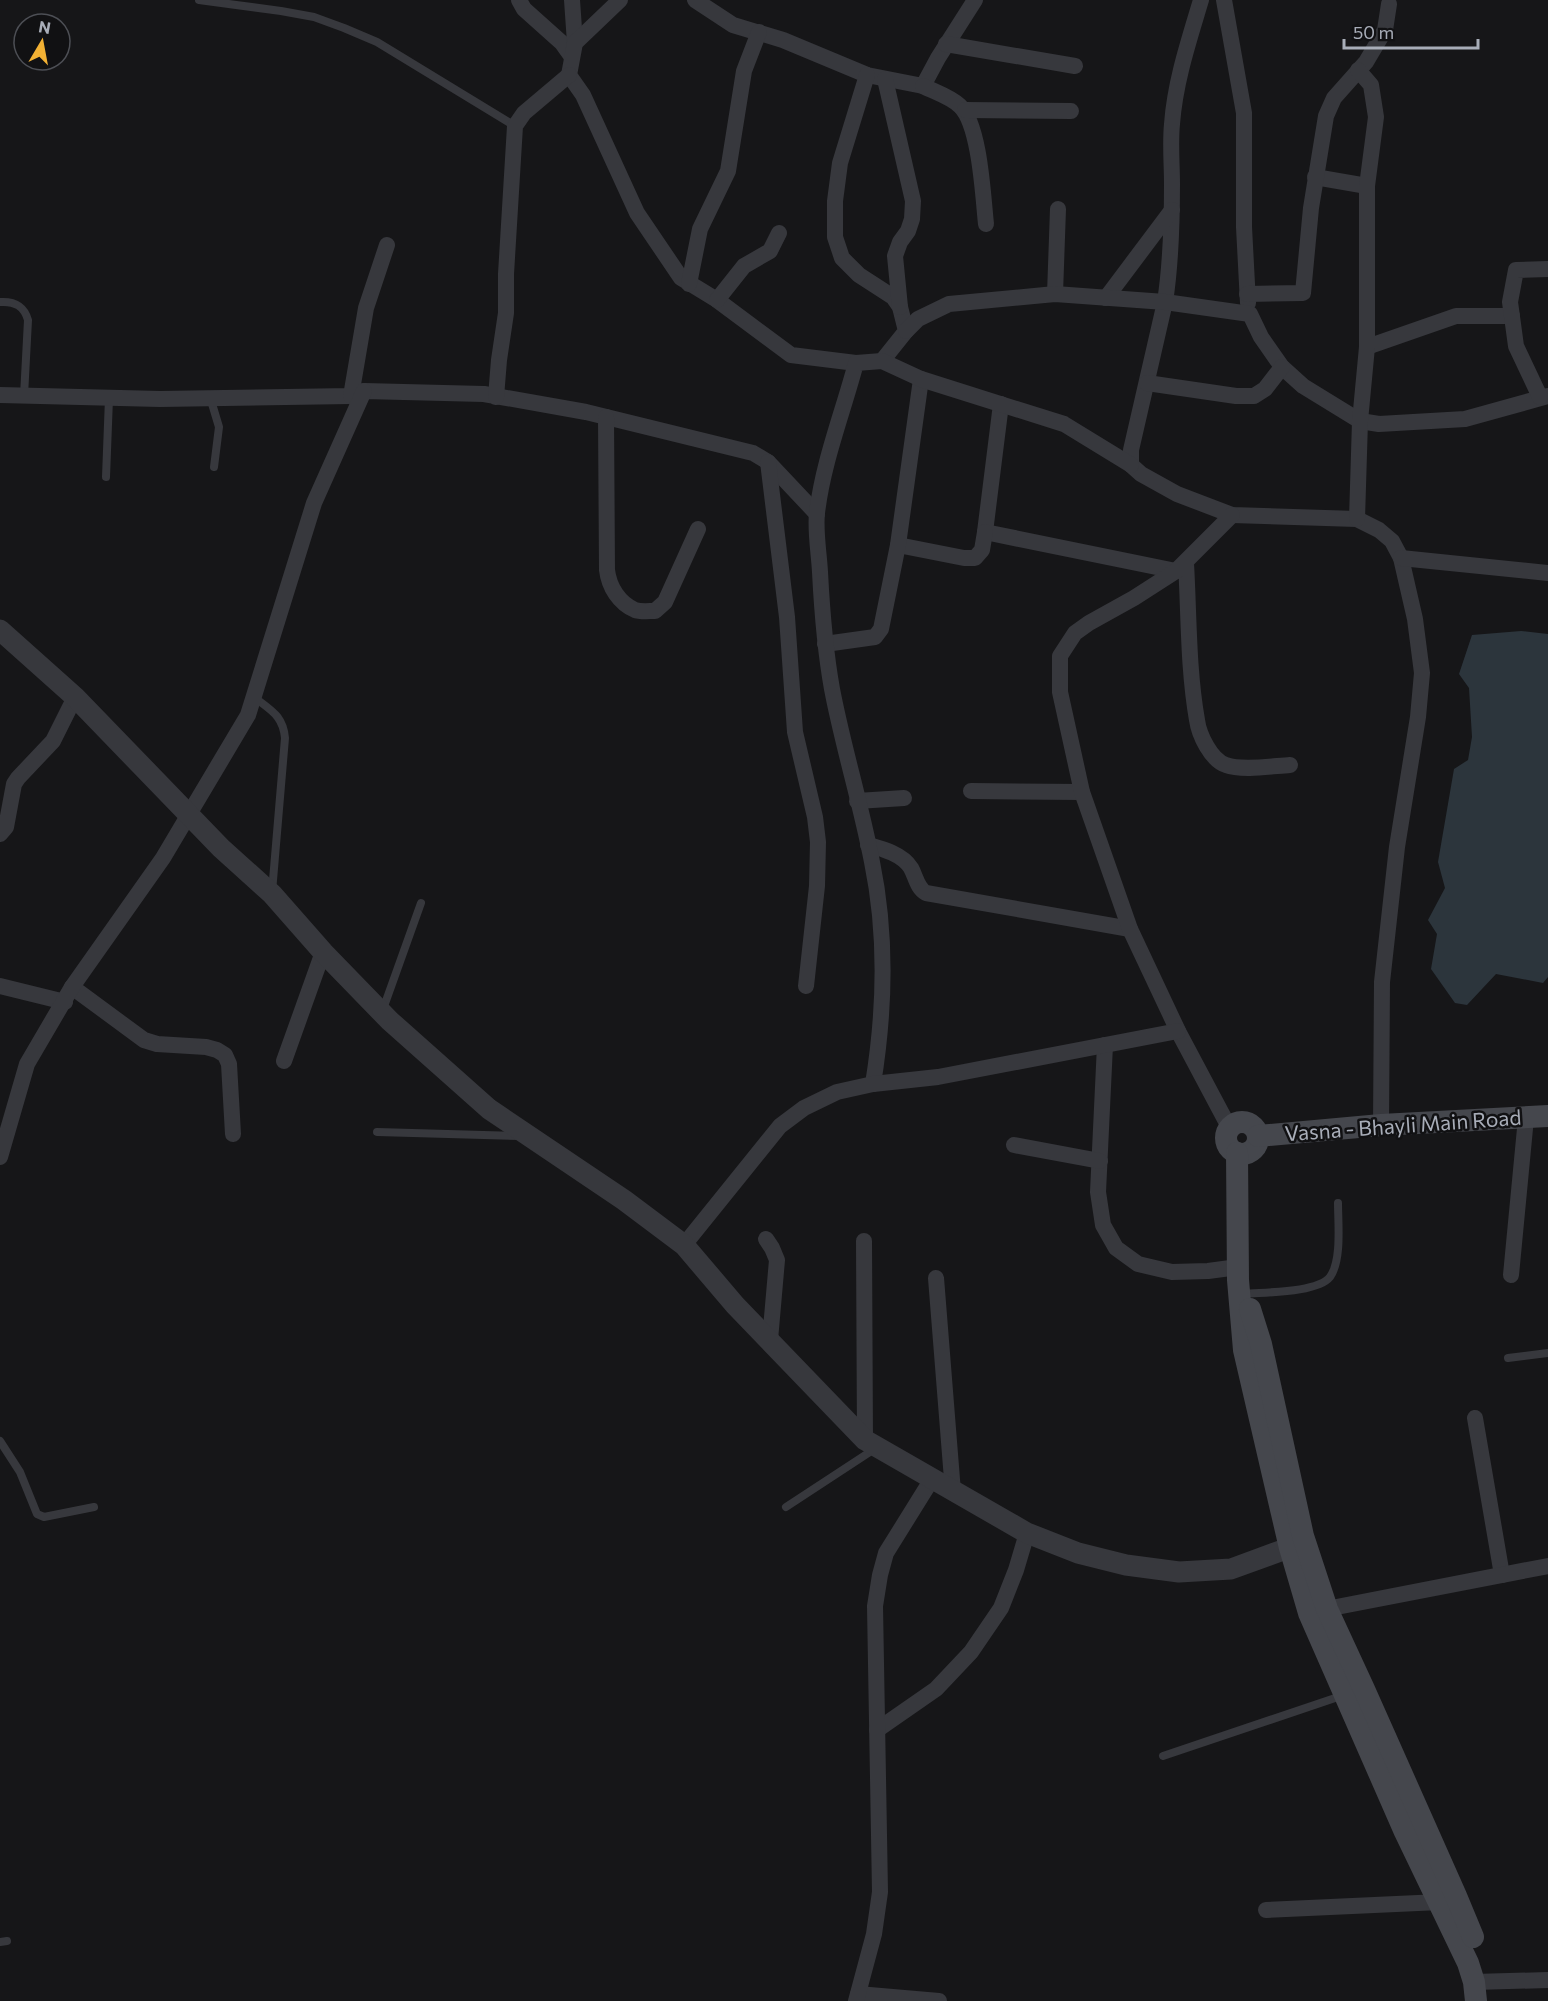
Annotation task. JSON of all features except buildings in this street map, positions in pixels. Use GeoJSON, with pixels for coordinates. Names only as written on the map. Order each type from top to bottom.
{"type":"FeatureCollection","features":[{"type":"Feature","properties":{"kind":"main road","name":"Vasna - Bhayli Main Road"},"geometry":{"type":"LineString","coordinates":[[1258,1136],[1381,1125],[1537,1117]]}},
{"type":"Feature","properties":{"kind":"main road"},"geometry":{"type":"LineString","coordinates":[[1244,1121],[1253,1126],[1258,1136],[1256,1146],[1242,1154],[1228,1147],[1225,1137],[1229,1127],[1244,1121]]}},
{"type":"Feature","properties":{"kind":"main road"},"geometry":{"type":"LineString","coordinates":[[1237,1153],[1244,1350],[1297,1545],[1318,1611],[1355,1692],[1456,1896],[1479,1951],[1482,1992]]}},
{"type":"Feature","properties":{"kind":"main road"},"geometry":{"type":"LineString","coordinates":[[1355,1692],[1405,1832],[1482,1992]]}},
{"type":"Feature","properties":{"kind":"street"},"geometry":{"type":"LineString","coordinates":[[519,0],[524,9],[573,50]]}},
{"type":"Feature","properties":{"kind":"street"},"geometry":{"type":"LineString","coordinates":[[496,397],[506,313],[506,274],[520,120],[569,75],[573,50],[572,0]]}},
{"type":"Feature","properties":{"kind":"street"},"geometry":{"type":"LineString","coordinates":[[573,50],[620,0]]}},
{"type":"Feature","properties":{"kind":"street"},"geometry":{"type":"LineString","coordinates":[[695,0],[733,25],[783,40],[867,75],[923,87],[958,103],[965,110],[975,140],[986,224]]}},
{"type":"Feature","properties":{"kind":"street"},"geometry":{"type":"LineString","coordinates":[[923,87],[946,45],[975,0]]}},
{"type":"Feature","properties":{"kind":"street"},"geometry":{"type":"LineString","coordinates":[[1131,465],[1131,450],[1166,302],[1172,210],[1174,103],[1201,0]]}},
{"type":"Feature","properties":{"kind":"street"},"geometry":{"type":"LineString","coordinates":[[1224,0],[1244,114],[1246,294],[1250,314],[1261,337],[1282,367],[1303,386],[1360,422],[1379,424],[1466,419],[1544,397],[1516,346],[1510,302],[1516,270],[1548,269]]}},
{"type":"Feature","properties":{"kind":"street"},"geometry":{"type":"LineString","coordinates":[[1246,294],[1302,293],[1315,177],[1326,116],[1334,98],[1366,62],[1385,30],[1389,4]]}},
{"type":"Feature","properties":{"kind":"street"},"geometry":{"type":"LineString","coordinates":[[689,284],[700,229],[728,171],[744,71],[759,32]]}},
{"type":"Feature","properties":{"kind":"street"},"geometry":{"type":"LineString","coordinates":[[946,45],[1076,66]]}},
{"type":"Feature","properties":{"kind":"street"},"geometry":{"type":"LineString","coordinates":[[1357,519],[1360,422],[1367,347],[1367,186],[1376,117],[1371,85],[1358,70]]}},
{"type":"Feature","properties":{"kind":"street"},"geometry":{"type":"LineString","coordinates":[[569,75],[583,95],[637,213],[681,278],[717,300],[791,355],[856,363],[882,361],[921,379],[1064,424],[1131,465],[1141,474],[1177,494],[1232,515],[1357,519],[1379,530],[1392,541],[1401,558],[1415,619],[1422,672],[1418,717],[1397,847],[1382,982],[1381,1125]]}},
{"type":"Feature","properties":{"kind":"street"},"geometry":{"type":"LineString","coordinates":[[867,75],[840,163],[835,201],[836,237],[842,258],[859,275],[893,297],[900,307]]}},
{"type":"Feature","properties":{"kind":"street"},"geometry":{"type":"LineString","coordinates":[[885,79],[913,201],[912,219],[895,256],[900,307],[906,331]]}},
{"type":"Feature","properties":{"kind":"street"},"geometry":{"type":"LineString","coordinates":[[965,110],[1071,111]]}},
{"type":"Feature","properties":{"kind":"street"},"geometry":{"type":"LineString","coordinates":[[1315,177],[1367,186]]}},
{"type":"Feature","properties":{"kind":"street"},"geometry":{"type":"LineString","coordinates":[[1055,294],[1058,209]]}},
{"type":"Feature","properties":{"kind":"street"},"geometry":{"type":"LineString","coordinates":[[1106,298],[1172,210]]}},
{"type":"Feature","properties":{"kind":"street"},"geometry":{"type":"LineString","coordinates":[[717,300],[744,266],[770,251],[779,233]]}},
{"type":"Feature","properties":{"kind":"street"},"geometry":{"type":"LineString","coordinates":[[0,1157],[27,1064],[68,994],[163,858],[248,715],[314,503],[357,394],[366,308],[387,245]]}},
{"type":"Feature","properties":{"kind":"street"},"geometry":{"type":"LineString","coordinates":[[882,361],[918,319],[949,304],[1055,294],[1166,302],[1250,314]]}},
{"type":"Feature","properties":{"kind":"street"},"geometry":{"type":"LineString","coordinates":[[1367,347],[1456,316],[1512,316]]}},
{"type":"Feature","properties":{"kind":"street"},"geometry":{"type":"LineString","coordinates":[[856,363],[828,459],[817,514],[825,644],[832,688],[868,845],[881,920],[883,973],[878,1055],[873,1084]]}},
{"type":"Feature","properties":{"kind":"street"},"geometry":{"type":"LineString","coordinates":[[1147,383],[1236,396],[1254,396],[1265,388],[1282,367]]}},
{"type":"Feature","properties":{"kind":"street"},"geometry":{"type":"LineString","coordinates":[[825,644],[875,637],[880,629],[898,545],[921,379]]}},
{"type":"Feature","properties":{"kind":"street"},"geometry":{"type":"LineString","coordinates":[[0,395],[160,399],[357,394],[484,394],[586,412],[753,453],[768,462],[817,514]]}},
{"type":"Feature","properties":{"kind":"street"},"geometry":{"type":"LineString","coordinates":[[898,545],[964,558],[975,558],[982,550],[1001,404]]}},
{"type":"Feature","properties":{"kind":"street"},"geometry":{"type":"LineString","coordinates":[[606,417],[607,570],[609,584],[618,597],[636,611],[655,611],[665,602],[698,530]]}},
{"type":"Feature","properties":{"kind":"street"},"geometry":{"type":"LineString","coordinates":[[768,462],[787,616],[795,732],[815,817],[818,842],[817,886],[806,986]]}},
{"type":"Feature","properties":{"kind":"street"},"geometry":{"type":"LineString","coordinates":[[1229,1127],[1178,1031],[1130,929],[1082,792],[1060,692],[1060,656],[1075,633],[1181,567],[1232,515]]}},
{"type":"Feature","properties":{"kind":"street"},"geometry":{"type":"LineString","coordinates":[[986,532],[1181,567]]}},
{"type":"Feature","properties":{"kind":"street"},"geometry":{"type":"LineString","coordinates":[[1401,558],[1548,573]]}},
{"type":"Feature","properties":{"kind":"street"},"geometry":{"type":"LineString","coordinates":[[1181,567],[1197,722],[1205,743],[1224,765],[1234,767],[1290,765]]}},
{"type":"Feature","properties":{"kind":"street"},"geometry":{"type":"LineString","coordinates":[[0,630],[75,698],[221,848],[272,894],[323,952],[382,1012],[489,1108],[528,1137],[624,1200],[684,1245],[735,1305],[871,1443],[1027,1533],[1078,1553],[1126,1565],[1179,1572],[1230,1569],[1297,1545]]}},
{"type":"Feature","properties":{"kind":"street"},"geometry":{"type":"LineString","coordinates":[[0,834],[6,827],[18,778],[53,741],[75,698]]}},
{"type":"Feature","properties":{"kind":"street"},"geometry":{"type":"LineString","coordinates":[[971,791],[1082,792]]}},
{"type":"Feature","properties":{"kind":"street"},"geometry":{"type":"LineString","coordinates":[[857,801],[904,798]]}},
{"type":"Feature","properties":{"kind":"street"},"geometry":{"type":"LineString","coordinates":[[868,845],[886,850],[902,859],[910,866],[921,890],[926,893],[1130,929]]}},
{"type":"Feature","properties":{"kind":"street"},"geometry":{"type":"LineString","coordinates":[[284,1061],[323,952]]}},
{"type":"Feature","properties":{"kind":"street"},"geometry":{"type":"LineString","coordinates":[[0,986],[68,994],[144,1040],[157,1044],[206,1047],[225,1055],[229,1064],[233,1134]]}},
{"type":"Feature","properties":{"kind":"street"},"geometry":{"type":"LineString","coordinates":[[684,1245],[780,1126],[804,1108],[837,1092],[873,1084],[938,1077],[1178,1031]]}},
{"type":"Feature","properties":{"kind":"street"},"geometry":{"type":"LineString","coordinates":[[1105,1045],[1098,1192],[1103,1225],[1116,1248],[1138,1264],[1172,1272],[1208,1271],[1240,1280]]}},
{"type":"Feature","properties":{"kind":"street"},"geometry":{"type":"LineString","coordinates":[[1511,1275],[1537,1117]]}},
{"type":"Feature","properties":{"kind":"street"},"geometry":{"type":"LineString","coordinates":[[1014,1145],[1100,1161]]}},
{"type":"Feature","properties":{"kind":"street"},"geometry":{"type":"LineString","coordinates":[[766,1239],[777,1260],[770,1341]]}},
{"type":"Feature","properties":{"kind":"street"},"geometry":{"type":"LineString","coordinates":[[864,1241],[871,1443]]}},
{"type":"Feature","properties":{"kind":"street"},"geometry":{"type":"LineString","coordinates":[[936,1278],[953,1491]]}},
{"type":"Feature","properties":{"kind":"street"},"geometry":{"type":"LineString","coordinates":[[1475,1419],[1502,1575]]}},
{"type":"Feature","properties":{"kind":"street"},"geometry":{"type":"LineString","coordinates":[[932,1479],[886,1553],[879,1575],[875,1606],[880,1892],[874,1934],[857,1998],[939,2001]]}},
{"type":"Feature","properties":{"kind":"street"},"geometry":{"type":"LineString","coordinates":[[877,1730],[936,1689],[971,1652],[1001,1608],[1027,1533]]}},
{"type":"Feature","properties":{"kind":"street"},"geometry":{"type":"LineString","coordinates":[[1318,1611],[1548,1566]]}},
{"type":"Feature","properties":{"kind":"street"},"geometry":{"type":"LineString","coordinates":[[1266,1910],[1440,1902]]}},
{"type":"Feature","properties":{"kind":"street"},"geometry":{"type":"LineString","coordinates":[[1482,1992],[1548,1980]]}},
{"type":"Feature","properties":{"kind":"lane"},"geometry":{"type":"LineString","coordinates":[[199,0],[314,17],[345,28],[377,42],[520,120]]}},
{"type":"Feature","properties":{"kind":"lane"},"geometry":{"type":"LineString","coordinates":[[0,302],[18,304],[25,310],[28,320],[24,396]]}},
{"type":"Feature","properties":{"kind":"lane"},"geometry":{"type":"LineString","coordinates":[[210,397],[219,427],[214,467]]}},
{"type":"Feature","properties":{"kind":"lane"},"geometry":{"type":"LineString","coordinates":[[106,477],[109,398]]}},
{"type":"Feature","properties":{"kind":"lane"},"geometry":{"type":"LineString","coordinates":[[253,697],[277,715],[284,725],[285,738],[272,894]]}},
{"type":"Feature","properties":{"kind":"lane"},"geometry":{"type":"LineString","coordinates":[[382,1012],[420,903]]}},
{"type":"Feature","properties":{"kind":"lane"},"geometry":{"type":"LineString","coordinates":[[377,1132],[528,1137]]}},
{"type":"Feature","properties":{"kind":"lane"},"geometry":{"type":"LineString","coordinates":[[1240,1280],[1290,1290],[1322,1284],[1330,1276],[1336,1262],[1338,1203]]}},
{"type":"Feature","properties":{"kind":"lane"},"geometry":{"type":"LineString","coordinates":[[1508,1359],[1548,1353]]}},
{"type":"Feature","properties":{"kind":"lane"},"geometry":{"type":"LineString","coordinates":[[0,1442],[20,1472],[37,1514],[44,1517],[94,1507]]}},
{"type":"Feature","properties":{"kind":"lane"},"geometry":{"type":"LineString","coordinates":[[786,1507],[871,1443]]}},
{"type":"Feature","properties":{"kind":"lane"},"geometry":{"type":"LineString","coordinates":[[1163,1756],[1355,1692]]}},
{"type":"Feature","properties":{"kind":"shaded area"},"geometry":{"type":"Polygon","coordinates":[[[1521,631],[1548,634],[1548,977],[1543,983],[1496,974],[1467,1005],[1455,1003],[1431,969],[1437,934],[1428,920],[1445,888],[1438,862],[1454,769],[1468,760],[1472,737],[1469,688],[1459,674],[1472,635],[1521,631]]]}}]}
